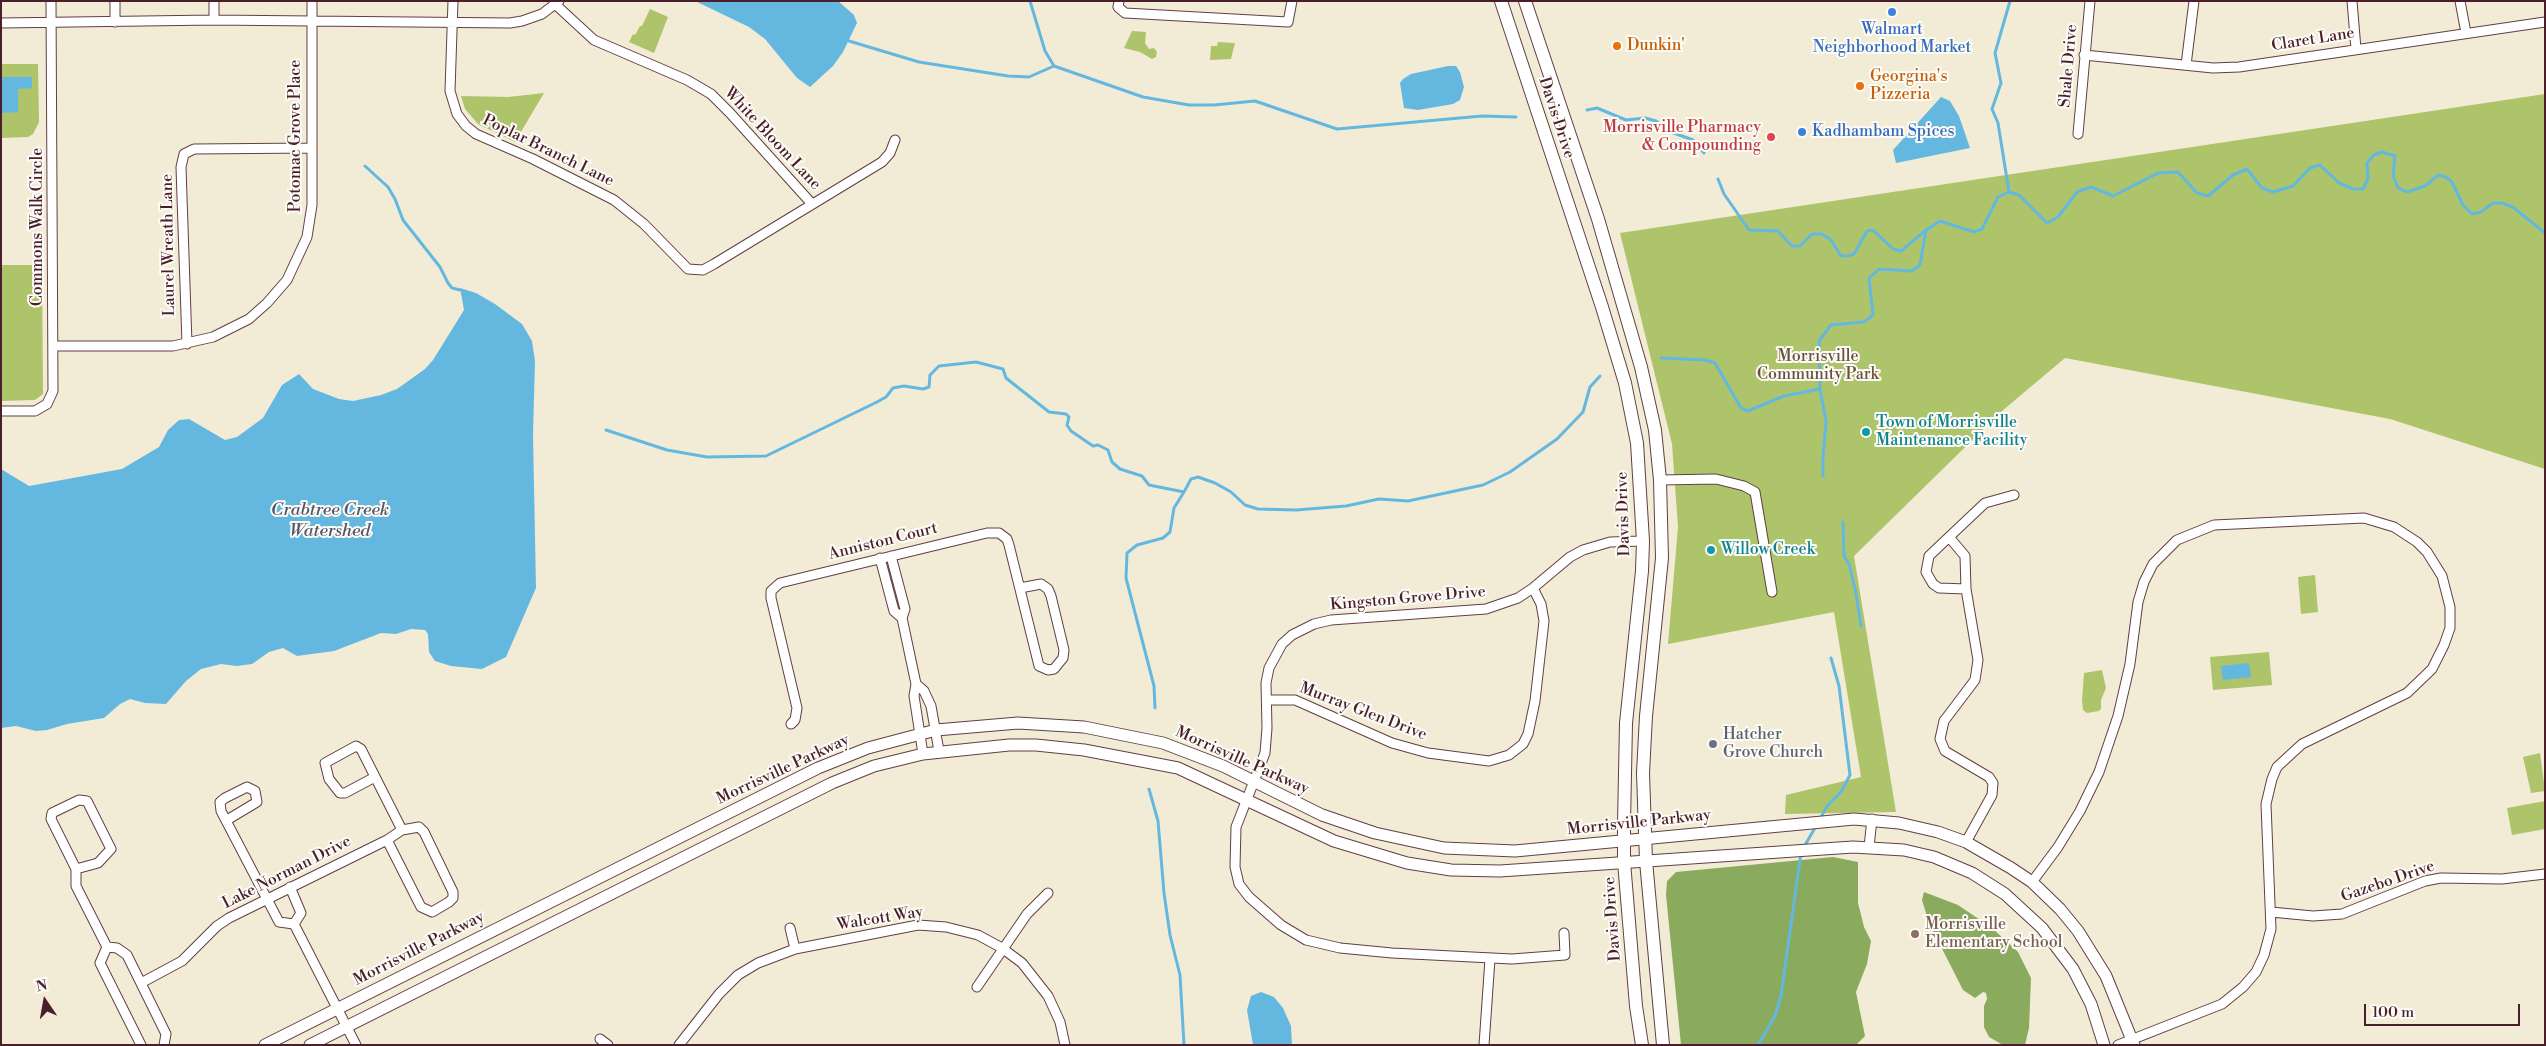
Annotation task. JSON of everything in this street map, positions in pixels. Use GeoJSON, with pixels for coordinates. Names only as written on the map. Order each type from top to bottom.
{"type":"FeatureCollection","features":[{"type":"Feature","properties":{"kind":"main road","name":"Davis Drive"},"geometry":{"type":"LineString","coordinates":[[1501,1],[1624,383],[1639,460],[1643,541],[1642,571],[1626,724],[1624,862],[1636,1006],[1642,1045]]}},
{"type":"Feature","properties":{"kind":"main road","name":"Davis Drive"},"geometry":{"type":"LineString","coordinates":[[1525,1],[1598,219],[1633,338],[1655,430],[1660,480],[1662,558],[1646,716],[1644,773],[1646,862],[1663,1045]]}},
{"type":"Feature","properties":{"kind":"main road","name":"Morrisville Parkway"},"geometry":{"type":"LineString","coordinates":[[265,1045],[818,768],[862,751],[936,730],[1018,723],[1084,726],[1172,746],[1255,781],[1322,815],[1374,833],[1444,848],[1515,851],[1807,823],[1872,819],[1930,830],[1966,842],[1988,853],[2032,882],[2060,909],[2094,954],[2106,976],[2132,1042]]}},
{"type":"Feature","properties":{"kind":"main road","name":"Morrisville Parkway"},"geometry":{"type":"LineString","coordinates":[[310,1045],[832,783],[874,766],[923,754],[1008,745],[1036,745],[1084,750],[1178,768],[1246,798],[1334,841],[1408,863],[1451,870],[1484,871],[1646,862],[1820,848],[1870,847],[1904,850],[1934,857],[1972,873],[2005,894],[2042,928],[2065,956],[2091,1004],[2104,1045]]}},
{"type":"Feature","properties":{"kind":"street","name":"Commons Walk Circle"},"geometry":{"type":"LineString","coordinates":[[1,411],[35,411],[51,398],[53,346],[51,1]]}},
{"type":"Feature","properties":{"kind":"street"},"geometry":{"type":"LineString","coordinates":[[115,1],[115,22]]}},
{"type":"Feature","properties":{"kind":"street"},"geometry":{"type":"LineString","coordinates":[[214,1],[214,20]]}},
{"type":"Feature","properties":{"kind":"street","name":"Potomac Grove Place"},"geometry":{"type":"LineString","coordinates":[[53,346],[118,347],[187,344],[214,337],[239,325],[268,303],[287,280],[300,256],[310,224],[312,205],[312,1]]}},
{"type":"Feature","properties":{"kind":"street","name":"Poplar Branch Lane"},"geometry":{"type":"LineString","coordinates":[[453,1],[450,91],[457,114],[466,126],[476,134],[532,159],[614,200],[644,224],[688,269],[703,270],[882,162],[890,152],[895,140]]}},
{"type":"Feature","properties":{"kind":"street"},"geometry":{"type":"LineString","coordinates":[[1119,1],[1118,7],[1125,13],[1288,22],[1292,1]]}},
{"type":"Feature","properties":{"kind":"street","name":"Shale Drive"},"geometry":{"type":"LineString","coordinates":[[2078,134],[2090,1]]}},
{"type":"Feature","properties":{"kind":"street"},"geometry":{"type":"LineString","coordinates":[[2186,65],[2194,1]]}},
{"type":"Feature","properties":{"kind":"street"},"geometry":{"type":"LineString","coordinates":[[2352,1],[2356,49]]}},
{"type":"Feature","properties":{"kind":"street"},"geometry":{"type":"LineString","coordinates":[[2460,1],[2466,33]]}},
{"type":"Feature","properties":{"kind":"street"},"geometry":{"type":"LineString","coordinates":[[1,23],[214,20],[452,23],[522,21],[542,14],[558,3]]}},
{"type":"Feature","properties":{"kind":"street","name":"White Bloom Lane"},"geometry":{"type":"LineString","coordinates":[[558,3],[594,40],[688,80],[711,94],[730,112],[812,204]]}},
{"type":"Feature","properties":{"kind":"street","name":"Claret Lane"},"geometry":{"type":"LineString","coordinates":[[2084,55],[2213,68],[2239,67],[2545,22]]}},
{"type":"Feature","properties":{"kind":"street","name":"Laurel Wreath Lane"},"geometry":{"type":"LineString","coordinates":[[187,344],[181,167],[184,154],[194,149],[312,148]]}},
{"type":"Feature","properties":{"kind":"street"},"geometry":{"type":"LineString","coordinates":[[1660,480],[1716,479],[1744,486],[1755,492],[1772,592]]}},
{"type":"Feature","properties":{"kind":"street"},"geometry":{"type":"LineString","coordinates":[[1966,590],[1939,588],[1933,584],[1926,572],[1930,556],[1985,503],[2014,495]]}},
{"type":"Feature","properties":{"kind":"street"},"geometry":{"type":"LineString","coordinates":[[2032,882],[2080,811],[2099,772],[2118,716],[2130,664],[2138,602],[2142,589],[2153,564],[2178,540],[2214,525],[2350,518],[2379,521],[2394,527],[2417,542],[2436,564],[2448,592],[2450,628],[2440,657],[2432,669],[2417,686],[2406,693],[2302,744],[2277,767],[2267,791],[2266,804],[2271,929],[2264,955],[2256,972],[2243,987],[2215,1008],[2132,1042],[2118,1045]]}},
{"type":"Feature","properties":{"kind":"street","name":"Anniston Court"},"geometry":{"type":"LineString","coordinates":[[791,724],[795,720],[797,708],[771,598],[775,586],[788,581],[987,532],[998,533],[1007,540],[1020,588]]}},
{"type":"Feature","properties":{"kind":"street"},"geometry":{"type":"LineString","coordinates":[[1949,537],[1966,556],[1966,590],[1978,660],[1977,670],[1970,688],[1944,720],[1940,739],[1944,751],[1989,777],[1993,788],[1966,842]]}},
{"type":"Feature","properties":{"kind":"street","name":"Kingston Grove Drive"},"geometry":{"type":"LineString","coordinates":[[1564,933],[1565,955],[1490,959],[1340,948],[1313,942],[1292,933],[1249,897],[1236,876],[1236,827],[1246,798],[1255,781],[1266,742],[1266,683],[1274,656],[1282,644],[1292,635],[1314,624],[1332,620],[1486,609],[1518,598],[1564,562],[1584,550],[1610,542],[1643,541]]}},
{"type":"Feature","properties":{"kind":"street"},"geometry":{"type":"LineString","coordinates":[[891,556],[905,609],[902,618],[916,684],[914,696],[923,754]]}},
{"type":"Feature","properties":{"kind":"street"},"geometry":{"type":"LineString","coordinates":[[880,558],[894,611],[902,618]]}},
{"type":"Feature","properties":{"kind":"street"},"geometry":{"type":"LineString","coordinates":[[1041,584],[1048,589],[1052,596],[1064,650],[1063,658],[1054,669],[1048,670],[1039,666],[1020,588],[1041,584]]}},
{"type":"Feature","properties":{"kind":"street","name":"Murray Glen Drive"},"geometry":{"type":"LineString","coordinates":[[1267,700],[1295,700],[1392,743],[1428,753],[1489,761],[1509,755],[1523,744],[1533,716],[1544,621],[1541,604],[1533,588]]}},
{"type":"Feature","properties":{"kind":"street"},"geometry":{"type":"LineString","coordinates":[[916,684],[928,697],[939,751]]}},
{"type":"Feature","properties":{"kind":"street"},"geometry":{"type":"LineString","coordinates":[[376,777],[345,793],[340,793],[329,780],[325,763],[356,746],[361,749],[376,777],[402,830],[419,827],[424,832],[453,892],[453,898],[450,902],[432,912],[425,911],[421,907],[387,840]]}},
{"type":"Feature","properties":{"kind":"street"},"geometry":{"type":"LineString","coordinates":[[76,869],[98,863],[111,849],[87,801],[79,800],[52,813],[51,819],[76,869],[76,886],[107,947],[122,951],[142,983],[166,1034],[164,1045]]}},
{"type":"Feature","properties":{"kind":"street"},"geometry":{"type":"LineString","coordinates":[[1870,847],[1872,819]]}},
{"type":"Feature","properties":{"kind":"street"},"geometry":{"type":"LineString","coordinates":[[226,820],[279,922],[294,924]]}},
{"type":"Feature","properties":{"kind":"street","name":"Lake Norman Drive"},"geometry":{"type":"LineString","coordinates":[[142,983],[182,961],[217,926],[266,899],[387,840],[402,830]]}},
{"type":"Feature","properties":{"kind":"street","name":"Gazebo Drive"},"geometry":{"type":"LineString","coordinates":[[2271,912],[2313,916],[2342,914],[2410,887],[2441,878],[2502,880],[2545,874]]}},
{"type":"Feature","properties":{"kind":"street"},"geometry":{"type":"LineString","coordinates":[[290,887],[301,913],[294,924]]}},
{"type":"Feature","properties":{"kind":"street"},"geometry":{"type":"LineString","coordinates":[[977,987],[1027,914],[1048,893]]}},
{"type":"Feature","properties":{"kind":"street"},"geometry":{"type":"LineString","coordinates":[[294,924],[356,1045]]}},
{"type":"Feature","properties":{"kind":"street","name":"Walcott Way"},"geometry":{"type":"LineString","coordinates":[[679,1045],[710,1003],[734,979],[769,958],[795,949],[918,925],[960,930],[978,935],[1002,948],[1022,963],[1048,996],[1060,1022],[1065,1045]]}},
{"type":"Feature","properties":{"kind":"street"},"geometry":{"type":"LineString","coordinates":[[790,928],[795,949]]}},
{"type":"Feature","properties":{"kind":"street"},"geometry":{"type":"LineString","coordinates":[[107,947],[100,963],[140,1045]]}},
{"type":"Feature","properties":{"kind":"street"},"geometry":{"type":"LineString","coordinates":[[1484,1045],[1490,959]]}},
{"type":"Feature","properties":{"kind":"street"},"geometry":{"type":"LineString","coordinates":[[600,1039],[608,1045]]}},
{"type":"Feature","properties":{"kind":"green space"},"geometry":{"type":"Polygon","coordinates":[[[650,9],[668,17],[654,53],[629,42],[633,34],[635,35],[640,26],[642,26],[650,9]]]}},
{"type":"Feature","properties":{"kind":"green space"},"geometry":{"type":"Polygon","coordinates":[[[1132,31],[1146,32],[1145,43],[1149,49],[1154,48],[1157,52],[1156,57],[1152,59],[1140,52],[1124,48],[1132,31]]]}},
{"type":"Feature","properties":{"kind":"green space"},"geometry":{"type":"Polygon","coordinates":[[[1218,42],[1235,43],[1231,59],[1210,60],[1211,46],[1217,46],[1218,42]]]}},
{"type":"Feature","properties":{"kind":"green space"},"geometry":{"type":"Polygon","coordinates":[[[1,64],[38,64],[39,122],[33,134],[28,137],[1,138],[1,64]]]}},
{"type":"Feature","properties":{"kind":"green space"},"geometry":{"type":"Polygon","coordinates":[[[544,93],[515,142],[478,124],[465,109],[461,96],[508,97],[544,93]]]}},
{"type":"Feature","properties":{"kind":"green space","name":"Morrisville Community Park"},"geometry":{"type":"Polygon","coordinates":[[[2545,94],[2545,469],[2390,419],[2065,358],[2002,411],[1854,556],[1896,812],[1785,814],[1786,795],[1861,777],[1834,612],[1668,644],[1678,527],[1672,444],[1620,233],[2545,94]]]}},
{"type":"Feature","properties":{"kind":"green space"},"geometry":{"type":"Polygon","coordinates":[[[1,265],[42,265],[43,394],[35,400],[1,401],[1,265]]]}},
{"type":"Feature","properties":{"kind":"green space"},"geometry":{"type":"Polygon","coordinates":[[[2315,575],[2318,612],[2301,614],[2298,577],[2315,575]]]}},
{"type":"Feature","properties":{"kind":"green space"},"geometry":{"type":"Polygon","coordinates":[[[2269,652],[2272,685],[2213,690],[2210,657],[2269,652]]]}},
{"type":"Feature","properties":{"kind":"green space"},"geometry":{"type":"Polygon","coordinates":[[[2102,670],[2106,688],[2101,700],[2101,709],[2087,713],[2083,710],[2082,700],[2084,673],[2102,670]]]}},
{"type":"Feature","properties":{"kind":"green space"},"geometry":{"type":"Polygon","coordinates":[[[2540,753],[2545,791],[2531,793],[2523,757],[2540,753]]]}},
{"type":"Feature","properties":{"kind":"green space"},"geometry":{"type":"Polygon","coordinates":[[[2545,801],[2545,829],[2512,835],[2507,808],[2545,801]]]}},
{"type":"Feature","properties":{"kind":"green space"},"geometry":{"type":"Polygon","coordinates":[[[1833,857],[1858,862],[1858,903],[1864,927],[1871,941],[1867,964],[1856,992],[1865,1036],[1856,1045],[1681,1045],[1666,895],[1667,881],[1676,872],[1833,857]]]}},
{"type":"Feature","properties":{"kind":"green space"},"geometry":{"type":"Polygon","coordinates":[[[1924,892],[1958,905],[1992,928],[2018,952],[2031,978],[2029,1028],[2025,1045],[2003,1045],[1989,1037],[1984,1027],[1986,993],[1983,992],[1975,998],[1963,990],[1929,923],[1922,900],[1924,892]]]}},
{"type":"Feature","properties":{"kind":"water"},"geometry":{"type":"Polygon","coordinates":[[[695,1],[838,1],[854,15],[857,23],[843,52],[833,66],[810,87],[797,78],[765,39],[749,27],[695,1]]]}},
{"type":"Feature","properties":{"kind":"water"},"geometry":{"type":"Polygon","coordinates":[[[1456,66],[1460,72],[1464,87],[1460,100],[1453,104],[1418,110],[1404,108],[1400,83],[1403,79],[1411,74],[1456,66]]]}},
{"type":"Feature","properties":{"kind":"water"},"geometry":{"type":"Polygon","coordinates":[[[1,77],[32,77],[32,88],[18,89],[18,112],[1,113],[1,77]]]}},
{"type":"Feature","properties":{"kind":"water"},"geometry":{"type":"Polygon","coordinates":[[[1941,97],[1950,101],[1959,116],[1970,148],[1896,163],[1893,150],[1941,97]]]}},
{"type":"Feature","properties":{"kind":"water","name":"Crabtree Creek Watershed"},"geometry":{"type":"Polygon","coordinates":[[[460,288],[476,293],[495,304],[522,324],[532,341],[535,361],[533,434],[536,588],[506,657],[482,669],[451,666],[435,661],[429,652],[428,634],[425,630],[411,629],[396,634],[381,633],[334,651],[297,656],[283,648],[269,652],[252,664],[237,666],[221,664],[201,669],[186,681],[166,704],[145,703],[130,699],[120,704],[104,718],[67,724],[47,730],[36,731],[16,726],[1,728],[1,469],[29,486],[122,469],[159,447],[168,430],[179,420],[189,419],[225,440],[237,437],[263,418],[282,385],[299,374],[313,389],[339,399],[353,401],[381,395],[397,389],[425,369],[433,360],[464,310],[460,288]]]}},
{"type":"Feature","properties":{"kind":"water"},"geometry":{"type":"Polygon","coordinates":[[[2249,663],[2251,677],[2223,680],[2221,666],[2249,663]]]}},
{"type":"Feature","properties":{"kind":"water"},"geometry":{"type":"Polygon","coordinates":[[[1261,992],[1274,997],[1283,1008],[1291,1026],[1292,1045],[1253,1045],[1247,1010],[1251,996],[1261,992]]]}},
{"type":"Feature","properties":{"kind":"waterway"},"geometry":{"type":"LineString","coordinates":[[1030,1],[1045,51],[1054,66],[1143,97],[1189,105],[1214,105],[1255,101],[1337,129],[1482,116],[1516,117]]}},
{"type":"Feature","properties":{"kind":"waterway"},"geometry":{"type":"LineString","coordinates":[[2009,192],[1998,123],[1992,109],[2001,83],[1995,53],[2010,1]]}},
{"type":"Feature","properties":{"kind":"waterway"},"geometry":{"type":"LineString","coordinates":[[849,41],[919,62],[1008,76],[1029,77],[1054,66]]}},
{"type":"Feature","properties":{"kind":"waterway"},"geometry":{"type":"LineString","coordinates":[[1587,110],[1597,108],[1626,120],[1645,118],[1656,121],[1671,132],[1693,140],[1704,153]]}},
{"type":"Feature","properties":{"kind":"waterway"},"geometry":{"type":"LineString","coordinates":[[1661,358],[1705,360],[1715,363],[1741,408],[1748,411],[1784,396],[1820,389],[1819,341],[1831,325],[1864,322],[1873,315],[1869,278],[1879,269],[1912,271],[1920,265],[1926,230],[1940,221],[1974,232],[1982,229],[1998,197],[2009,192],[2019,195],[2047,223],[2058,217],[2077,192],[2091,187],[2113,196],[2158,173],[2178,172],[2197,193],[2208,196],[2233,175],[2247,169],[2262,188],[2273,192],[2293,186],[2310,168],[2320,165],[2339,183],[2353,189],[2363,189],[2368,179],[2367,163],[2374,155],[2382,152],[2395,156],[2393,176],[2398,188],[2407,192],[2425,186],[2438,175],[2446,177],[2452,182],[2463,205],[2472,214],[2481,212],[2493,203],[2502,203],[2514,208],[2545,233]]}},
{"type":"Feature","properties":{"kind":"waterway"},"geometry":{"type":"LineString","coordinates":[[365,166],[388,187],[403,220],[440,267],[452,288],[460,290]]}},
{"type":"Feature","properties":{"kind":"waterway"},"geometry":{"type":"LineString","coordinates":[[1718,179],[1724,194],[1749,230],[1778,231],[1792,246],[1800,246],[1812,234],[1822,234],[1831,240],[1841,256],[1848,256],[1854,254],[1867,231],[1873,230],[1893,249],[1901,251],[1926,230]]}},
{"type":"Feature","properties":{"kind":"waterway"},"geometry":{"type":"LineString","coordinates":[[606,430],[667,450],[707,457],[766,456],[877,402],[886,397],[893,388],[904,386],[923,389],[929,387],[930,375],[939,366],[976,362],[1003,369],[1006,378],[1049,412],[1066,414],[1069,417],[1067,425],[1071,431],[1093,446],[1098,445],[1108,450],[1112,462],[1120,469],[1142,476],[1149,485],[1184,492],[1191,479],[1198,477],[1215,483],[1231,492],[1245,505],[1258,509],[1296,510],[1346,506],[1379,499],[1408,501],[1483,485],[1510,472],[1557,439],[1583,412],[1590,387],[1600,376]]}},
{"type":"Feature","properties":{"kind":"waterway"},"geometry":{"type":"LineString","coordinates":[[1820,389],[1826,421],[1823,476]]}},
{"type":"Feature","properties":{"kind":"waterway"},"geometry":{"type":"LineString","coordinates":[[1155,708],[1154,686],[1126,578],[1127,553],[1137,545],[1163,538],[1170,532],[1174,508],[1184,492]]}},
{"type":"Feature","properties":{"kind":"waterway"},"geometry":{"type":"LineString","coordinates":[[1843,522],[1844,556],[1849,564],[1861,626]]}},
{"type":"Feature","properties":{"kind":"waterway"},"geometry":{"type":"LineString","coordinates":[[1820,819],[1827,806],[1841,792],[1850,775],[1839,686],[1831,658]]}},
{"type":"Feature","properties":{"kind":"waterway"},"geometry":{"type":"LineString","coordinates":[[1149,789],[1158,821],[1164,893],[1170,935],[1180,975],[1184,1045]]}},
{"type":"Feature","properties":{"kind":"waterway"},"geometry":{"type":"LineString","coordinates":[[1804,847],[1816,826]]}},
{"type":"Feature","properties":{"kind":"waterway"},"geometry":{"type":"LineString","coordinates":[[1758,1045],[1775,1016],[1781,996],[1801,853]]}},
{"type":"Feature","properties":{"kind":"place","name":"Walmart Neighborhood Market"},"geometry":{"type":"Point","coordinates":[1892,12]}},
{"type":"Feature","properties":{"kind":"place","name":"Dunkin'"},"geometry":{"type":"Point","coordinates":[1617,46]}},
{"type":"Feature","properties":{"kind":"place","name":"Georgina's Pizzeria"},"geometry":{"type":"Point","coordinates":[1860,86]}},
{"type":"Feature","properties":{"kind":"place","name":"Kadhambam Spices"},"geometry":{"type":"Point","coordinates":[1802,132]}},
{"type":"Feature","properties":{"kind":"place","name":"Morrisville Pharmacy & Compounding"},"geometry":{"type":"Point","coordinates":[1771,137]}},
{"type":"Feature","properties":{"kind":"place","name":"Town of Morrisville Maintenance Facility"},"geometry":{"type":"Point","coordinates":[1866,432]}},
{"type":"Feature","properties":{"kind":"place","name":"Willow Creek"},"geometry":{"type":"Point","coordinates":[1711,550]}},
{"type":"Feature","properties":{"kind":"place","name":"Hatcher Grove Church"},"geometry":{"type":"Point","coordinates":[1713,744]}},
{"type":"Feature","properties":{"kind":"place","name":"Morrisville Elementary School"},"geometry":{"type":"Point","coordinates":[1915,934]}}]}
